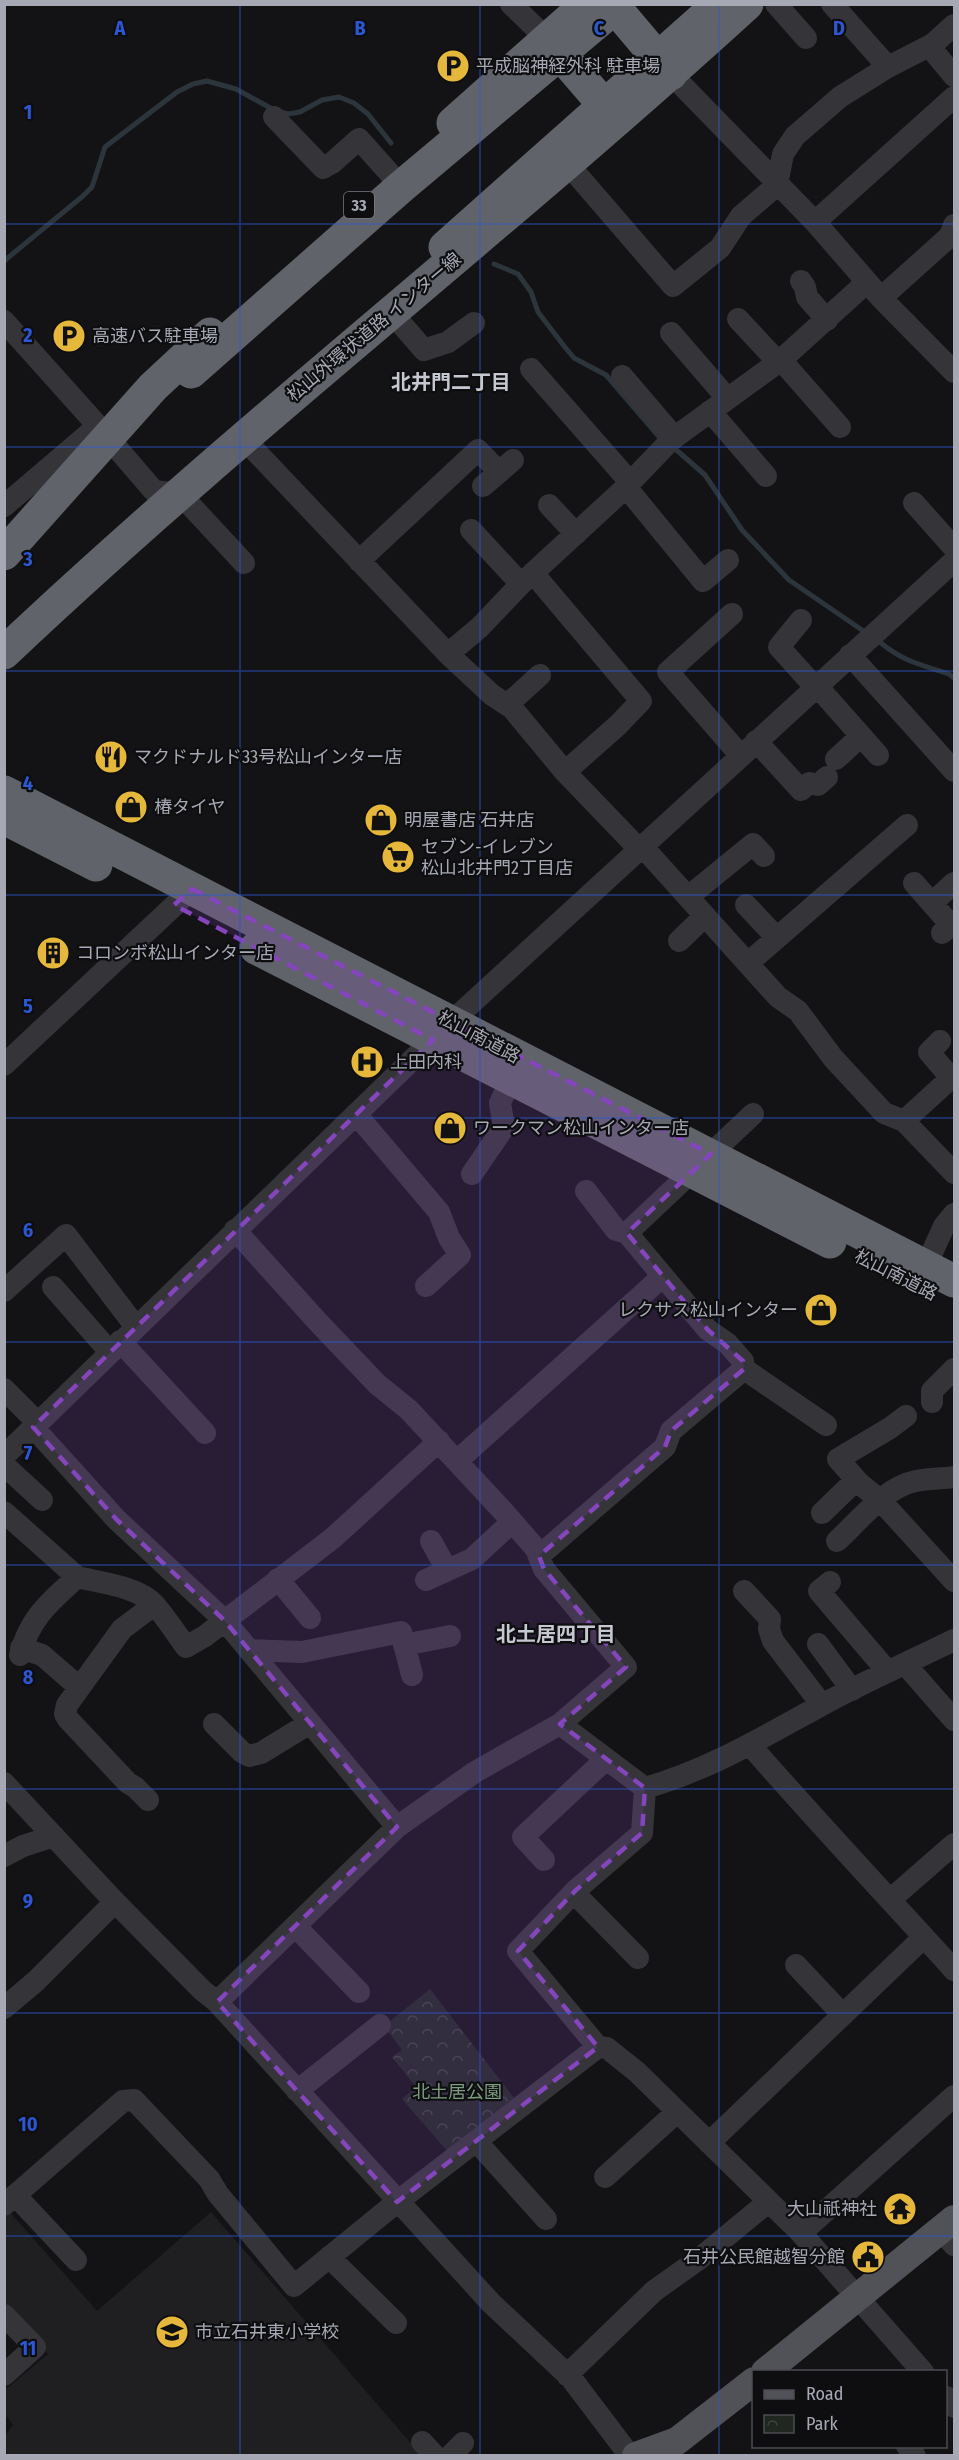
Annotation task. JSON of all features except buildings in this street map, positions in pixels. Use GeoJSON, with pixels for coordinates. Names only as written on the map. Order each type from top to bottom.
{"type":"FeatureCollection","features":[{"type":"Feature","properties":{"kind":"highway","name":"33"},"geometry":{"type":"LineString","coordinates":[[134,409],[181,360],[587,4]]}},
{"type":"Feature","properties":{"kind":"highway"},"geometry":{"type":"LineString","coordinates":[[612,4],[671,74]]}},
{"type":"Feature","properties":{"kind":"highway","name":"33"},"geometry":{"type":"LineString","coordinates":[[4,554],[12,509],[102,432],[191,372],[401,187],[620,4]]}},
{"type":"Feature","properties":{"kind":"highway"},"geometry":{"type":"LineString","coordinates":[[338,356],[445,248],[719,4]]}},
{"type":"Feature","properties":{"kind":"highway","name":"松山外環状道路 インター線"},"geometry":{"type":"LineString","coordinates":[[4,653],[243,438],[671,74],[747,4]]}},
{"type":"Feature","properties":{"kind":"highway"},"geometry":{"type":"LineString","coordinates":[[548,40],[617,120]]}},
{"type":"Feature","properties":{"kind":"highway","name":"松山南道路"},"geometry":{"type":"LineString","coordinates":[[4,792],[183,897],[442,1031],[588,1094],[702,1163],[954,1305]]}},
{"type":"Feature","properties":{"kind":"highway","name":"松山南道路"},"geometry":{"type":"LineString","coordinates":[[4,818],[183,897]]}},
{"type":"Feature","properties":{"kind":"highway","name":"松山南道路"},"geometry":{"type":"LineString","coordinates":[[442,1031],[511,1079],[702,1163],[940,1273]]}},
{"type":"Feature","properties":{"kind":"main road"},"geometry":{"type":"LineString","coordinates":[[775,2368],[858,2296],[950,2232]]}},
{"type":"Feature","properties":{"kind":"main road"},"geometry":{"type":"LineString","coordinates":[[636,2456],[677,2441],[752,2381]]}},
{"type":"Feature","properties":{"kind":"street"},"geometry":{"type":"LineString","coordinates":[[511,4],[548,40]]}},
{"type":"Feature","properties":{"kind":"street"},"geometry":{"type":"LineString","coordinates":[[776,4],[806,38]]}},
{"type":"Feature","properties":{"kind":"street"},"geometry":{"type":"LineString","coordinates":[[832,4],[888,67]]}},
{"type":"Feature","properties":{"kind":"street"},"geometry":{"type":"LineString","coordinates":[[567,163],[673,286],[720,248],[741,216],[777,185],[783,154],[795,136],[840,97],[888,67],[929,46],[954,26]]}},
{"type":"Feature","properties":{"kind":"street"},"geometry":{"type":"LineString","coordinates":[[929,46],[954,76]]}},
{"type":"Feature","properties":{"kind":"street"},"geometry":{"type":"LineString","coordinates":[[671,74],[815,222],[874,290],[954,372]]}},
{"type":"Feature","properties":{"kind":"street"},"geometry":{"type":"LineString","coordinates":[[815,222],[954,97]]}},
{"type":"Feature","properties":{"kind":"street"},"geometry":{"type":"LineString","coordinates":[[274,117],[323,168],[332,164],[359,139],[392,176]]}},
{"type":"Feature","properties":{"kind":"street"},"geometry":{"type":"LineString","coordinates":[[448,654],[480,627],[527,578],[628,485],[674,437],[780,361],[827,320],[950,236],[954,225]]}},
{"type":"Feature","properties":{"kind":"street"},"geometry":{"type":"LineString","coordinates":[[801,281],[806,287],[807,297],[827,320]]}},
{"type":"Feature","properties":{"kind":"street"},"geometry":{"type":"LineString","coordinates":[[392,312],[423,350],[448,342],[474,323]]}},
{"type":"Feature","properties":{"kind":"street"},"geometry":{"type":"LineString","coordinates":[[738,319],[840,427]]}},
{"type":"Feature","properties":{"kind":"street"},"geometry":{"type":"LineString","coordinates":[[4,321],[154,491],[180,494],[244,563]]}},
{"type":"Feature","properties":{"kind":"street"},"geometry":{"type":"LineString","coordinates":[[670,333],[766,476]]}},
{"type":"Feature","properties":{"kind":"street"},"geometry":{"type":"LineString","coordinates":[[622,375],[674,437]]}},
{"type":"Feature","properties":{"kind":"street"},"geometry":{"type":"LineString","coordinates":[[533,381],[559,416],[628,485],[703,581],[728,560]]}},
{"type":"Feature","properties":{"kind":"street"},"geometry":{"type":"LineString","coordinates":[[243,438],[448,654],[492,695],[508,704],[565,772],[688,897],[778,997],[798,1011],[833,1058],[884,1113],[904,1121],[954,1173]]}},
{"type":"Feature","properties":{"kind":"street"},"geometry":{"type":"LineString","coordinates":[[359,561],[478,450],[498,473]]}},
{"type":"Feature","properties":{"kind":"street"},"geometry":{"type":"LineString","coordinates":[[914,503],[954,548]]}},
{"type":"Feature","properties":{"kind":"street"},"geometry":{"type":"LineString","coordinates":[[549,505],[576,534]]}},
{"type":"Feature","properties":{"kind":"street"},"geometry":{"type":"LineString","coordinates":[[471,530],[527,578],[641,701],[565,772]]}},
{"type":"Feature","properties":{"kind":"street"},"geometry":{"type":"LineString","coordinates":[[4,1456],[442,1031],[954,561]]}},
{"type":"Feature","properties":{"kind":"street"},"geometry":{"type":"LineString","coordinates":[[732,614],[668,672],[749,748],[801,790],[809,783],[818,785],[861,736]]}},
{"type":"Feature","properties":{"kind":"street"},"geometry":{"type":"LineString","coordinates":[[801,620],[779,647],[878,755]]}},
{"type":"Feature","properties":{"kind":"street"},"geometry":{"type":"LineString","coordinates":[[850,656],[954,771]]}},
{"type":"Feature","properties":{"kind":"street"},"geometry":{"type":"LineString","coordinates":[[508,704],[540,675]]}},
{"type":"Feature","properties":{"kind":"street"},"geometry":{"type":"LineString","coordinates":[[748,963],[907,825]]}},
{"type":"Feature","properties":{"kind":"street"},"geometry":{"type":"LineString","coordinates":[[688,897],[753,844],[764,856]]}},
{"type":"Feature","properties":{"kind":"street"},"geometry":{"type":"LineString","coordinates":[[914,883],[951,925],[942,933]]}},
{"type":"Feature","properties":{"kind":"street"},"geometry":{"type":"LineString","coordinates":[[932,903],[954,883]]}},
{"type":"Feature","properties":{"kind":"street"},"geometry":{"type":"LineString","coordinates":[[4,1065],[183,897]]}},
{"type":"Feature","properties":{"kind":"street"},"geometry":{"type":"LineString","coordinates":[[746,905],[777,938]]}},
{"type":"Feature","properties":{"kind":"street"},"geometry":{"type":"LineString","coordinates":[[678,940],[705,916]]}},
{"type":"Feature","properties":{"kind":"street"},"geometry":{"type":"LineString","coordinates":[[904,1121],[951,1078],[929,1052],[940,1041]]}},
{"type":"Feature","properties":{"kind":"street"},"geometry":{"type":"LineString","coordinates":[[472,1173],[504,1127],[500,1103],[511,1079]]}},
{"type":"Feature","properties":{"kind":"street"},"geometry":{"type":"LineString","coordinates":[[356,1114],[440,1212],[449,1238],[460,1255],[426,1286]]}},
{"type":"Feature","properties":{"kind":"street"},"geometry":{"type":"LineString","coordinates":[[627,1233],[753,1114]]}},
{"type":"Feature","properties":{"kind":"street"},"geometry":{"type":"LineString","coordinates":[[586,1191],[616,1230],[627,1233],[708,1330],[727,1343],[743,1361],[744,1369],[826,1425]]}},
{"type":"Feature","properties":{"kind":"street"},"geometry":{"type":"LineString","coordinates":[[940,1273],[944,1226],[954,1214]]}},
{"type":"Feature","properties":{"kind":"street"},"geometry":{"type":"LineString","coordinates":[[217,2002],[397,1827],[475,1772],[560,1724],[626,1667],[544,1569],[536,1549],[512,1522],[409,1410],[377,1384],[235,1230]]}},
{"type":"Feature","properties":{"kind":"street"},"geometry":{"type":"LineString","coordinates":[[4,1291],[66,1235],[122,1340]]}},
{"type":"Feature","properties":{"kind":"street"},"geometry":{"type":"LineString","coordinates":[[457,1461],[663,1276]]}},
{"type":"Feature","properties":{"kind":"street"},"geometry":{"type":"LineString","coordinates":[[53,1287],[122,1340],[206,1433]]}},
{"type":"Feature","properties":{"kind":"street"},"geometry":{"type":"LineString","coordinates":[[539,1556],[665,1447],[672,1431],[744,1369]]}},
{"type":"Feature","properties":{"kind":"street"},"geometry":{"type":"LineString","coordinates":[[932,1402],[932,1391],[954,1369]]}},
{"type":"Feature","properties":{"kind":"street"},"geometry":{"type":"LineString","coordinates":[[4,1389],[117,1520],[225,1620],[397,1827]]}},
{"type":"Feature","properties":{"kind":"street"},"geometry":{"type":"LineString","coordinates":[[906,1416],[837,1459],[856,1480],[881,1501],[954,1581]]}},
{"type":"Feature","properties":{"kind":"street"},"geometry":{"type":"LineString","coordinates":[[4,1512],[77,1577],[132,1591],[154,1605],[186,1647],[205,1636],[333,1538],[439,1441]]}},
{"type":"Feature","properties":{"kind":"street"},"geometry":{"type":"LineString","coordinates":[[4,1465],[42,1500]]}},
{"type":"Feature","properties":{"kind":"street"},"geometry":{"type":"LineString","coordinates":[[837,1541],[890,1492],[916,1481],[954,1477]]}},
{"type":"Feature","properties":{"kind":"street"},"geometry":{"type":"LineString","coordinates":[[822,1513],[856,1480]]}},
{"type":"Feature","properties":{"kind":"street"},"geometry":{"type":"LineString","coordinates":[[426,1580],[472,1558],[512,1522]]}},
{"type":"Feature","properties":{"kind":"street"},"geometry":{"type":"LineString","coordinates":[[431,1541],[447,1570]]}},
{"type":"Feature","properties":{"kind":"street"},"geometry":{"type":"LineString","coordinates":[[77,1577],[33,1621],[25,1634],[20,1651],[42,1655],[79,1687]]}},
{"type":"Feature","properties":{"kind":"street"},"geometry":{"type":"LineString","coordinates":[[278,1579],[310,1618]]}},
{"type":"Feature","properties":{"kind":"street"},"geometry":{"type":"LineString","coordinates":[[830,1582],[819,1591],[954,1720]]}},
{"type":"Feature","properties":{"kind":"street"},"geometry":{"type":"LineString","coordinates":[[744,1591],[776,1615],[769,1629],[773,1641],[822,1705]]}},
{"type":"Feature","properties":{"kind":"street"},"geometry":{"type":"LineString","coordinates":[[148,1800],[135,1786],[128,1783],[65,1714],[67,1705],[79,1687],[122,1629],[154,1605]]}},
{"type":"Feature","properties":{"kind":"street"},"geometry":{"type":"LineString","coordinates":[[250,1650],[343,1653],[401,1632],[412,1675]]}},
{"type":"Feature","properties":{"kind":"street"},"geometry":{"type":"LineString","coordinates":[[404,1645],[450,1636]]}},
{"type":"Feature","properties":{"kind":"street"},"geometry":{"type":"LineString","coordinates":[[645,1788],[678,1779],[706,1764],[751,1746],[822,1705],[954,1641]]}},
{"type":"Feature","properties":{"kind":"street"},"geometry":{"type":"LineString","coordinates":[[818,1644],[852,1690]]}},
{"type":"Feature","properties":{"kind":"street"},"geometry":{"type":"LineString","coordinates":[[214,1724],[249,1756],[261,1753],[310,1723]]}},
{"type":"Feature","properties":{"kind":"street"},"geometry":{"type":"LineString","coordinates":[[560,1724],[645,1788]]}},
{"type":"Feature","properties":{"kind":"street"},"geometry":{"type":"LineString","coordinates":[[751,1746],[818,1824],[891,1899],[954,1970]]}},
{"type":"Feature","properties":{"kind":"street"},"geometry":{"type":"LineString","coordinates":[[544,1860],[523,1837],[606,1759]]}},
{"type":"Feature","properties":{"kind":"street"},"geometry":{"type":"LineString","coordinates":[[4,1783],[116,1902],[202,1990],[217,2002],[491,2303],[567,2375],[630,2456]]}},
{"type":"Feature","properties":{"kind":"street"},"geometry":{"type":"LineString","coordinates":[[645,1788],[642,1833],[576,1890],[518,1951],[598,2047],[607,2048],[637,2072],[801,2233],[921,2370]]}},
{"type":"Feature","properties":{"kind":"street"},"geometry":{"type":"LineString","coordinates":[[4,1856],[23,1846],[54,1836]]}},
{"type":"Feature","properties":{"kind":"street"},"geometry":{"type":"LineString","coordinates":[[891,1899],[950,1839]]}},
{"type":"Feature","properties":{"kind":"street"},"geometry":{"type":"LineString","coordinates":[[576,1890],[579,1898],[638,1958]]}},
{"type":"Feature","properties":{"kind":"street"},"geometry":{"type":"LineString","coordinates":[[4,2008],[36,1981],[116,1902]]}},
{"type":"Feature","properties":{"kind":"street"},"geometry":{"type":"LineString","coordinates":[[296,1927],[359,1992]]}},
{"type":"Feature","properties":{"kind":"street"},"geometry":{"type":"LineString","coordinates":[[709,2143],[924,1937]]}},
{"type":"Feature","properties":{"kind":"street"},"geometry":{"type":"LineString","coordinates":[[796,1965],[843,2015]]}},
{"type":"Feature","properties":{"kind":"street"},"geometry":{"type":"LineString","coordinates":[[297,2091],[380,2025]]}},
{"type":"Feature","properties":{"kind":"street"},"geometry":{"type":"LineString","coordinates":[[76,2260],[10,2200],[123,2101],[134,2100],[209,2179],[218,2194],[294,2286],[397,2202],[598,2047]]}},
{"type":"Feature","properties":{"kind":"street"},"geometry":{"type":"LineString","coordinates":[[801,2233],[954,2096]]}},
{"type":"Feature","properties":{"kind":"street"},"geometry":{"type":"LineString","coordinates":[[605,2177],[677,2112]]}},
{"type":"Feature","properties":{"kind":"street"},"geometry":{"type":"LineString","coordinates":[[476,2141],[546,2219]]}},
{"type":"Feature","properties":{"kind":"street"},"geometry":{"type":"LineString","coordinates":[[567,2375],[654,2291],[699,2259],[768,2202]]}},
{"type":"Feature","properties":{"kind":"street"},"geometry":{"type":"LineString","coordinates":[[329,2257],[396,2323]]}},
{"type":"Feature","properties":{"kind":"street"},"geometry":{"type":"LineString","coordinates":[[4,2315],[34,2347],[4,2375]]}},
{"type":"Feature","properties":{"kind":"highlighted area"},"geometry":{"type":"Polygon","coordinates":[[[192,889],[711,1154],[627,1233],[708,1330],[743,1361],[744,1369],[671,1431],[665,1447],[539,1556],[544,1569],[626,1667],[560,1724],[645,1788],[642,1833],[576,1890],[518,1951],[598,2047],[397,2202],[217,2002],[397,1827],[224,1620],[117,1520],[33,1427],[433,1040],[174,905],[192,889]]]}},
{"type":"Feature","properties":{"kind":"shaded area","name":"市立石井東小学校"},"geometry":{"type":"Polygon","coordinates":[[[9,2211],[97,2311],[211,2212],[421,2455],[8,2455],[5,2451],[5,2436],[13,2425],[5,2414],[5,2390],[48,2354],[5,2306],[5,2215],[9,2211]]]}},
{"type":"Feature","properties":{"kind":"green space","name":"北土居公園"},"geometry":{"type":"Polygon","coordinates":[[[430,1989],[514,2098],[448,2152],[402,2099],[416,2087],[392,2057],[402,2050],[384,2026],[430,1989]]]}},
{"type":"Feature","properties":{"kind":"waterway"},"geometry":{"type":"LineString","coordinates":[[4,261],[92,187],[105,147],[177,92],[193,84],[207,81],[236,89],[274,110],[288,114],[300,112],[322,100],[339,97],[354,103],[368,114],[391,143]]}},
{"type":"Feature","properties":{"kind":"waterway"},"geometry":{"type":"LineString","coordinates":[[494,264],[518,274],[531,292],[538,312],[574,358],[606,375],[661,439]]}},
{"type":"Feature","properties":{"kind":"waterway"},"geometry":{"type":"LineString","coordinates":[[673,447],[705,475],[742,530],[789,580],[862,630]]}},
{"type":"Feature","properties":{"kind":"waterway"},"geometry":{"type":"LineString","coordinates":[[881,643],[906,659],[949,674],[954,678]]}},
{"type":"Feature","properties":{"kind":"place","name":"平成脳神経外科 駐車場"},"geometry":{"type":"Point","coordinates":[453,66]}},
{"type":"Feature","properties":{"kind":"place","name":"高速バス駐車場"},"geometry":{"type":"Point","coordinates":[69,336]}},
{"type":"Feature","properties":{"kind":"place","name":"マクドナルド33号松山インター店"},"geometry":{"type":"Point","coordinates":[111,757]}},
{"type":"Feature","properties":{"kind":"place","name":"椿タイヤ"},"geometry":{"type":"Point","coordinates":[131,807]}},
{"type":"Feature","properties":{"kind":"place","name":"明屋書店 石井店"},"geometry":{"type":"Point","coordinates":[381,820]}},
{"type":"Feature","properties":{"kind":"place","name":"セブン-イレブン 松山北井門2丁目店"},"geometry":{"type":"Point","coordinates":[398,857]}},
{"type":"Feature","properties":{"kind":"place","name":"コロンボ松山インター店"},"geometry":{"type":"Point","coordinates":[53,953]}},
{"type":"Feature","properties":{"kind":"place","name":"上田内科"},"geometry":{"type":"Point","coordinates":[367,1062]}},
{"type":"Feature","properties":{"kind":"place","name":"ワークマン松山インター店"},"geometry":{"type":"Point","coordinates":[450,1128]}},
{"type":"Feature","properties":{"kind":"place","name":"レクサス松山インター"},"geometry":{"type":"Point","coordinates":[821,1310]}},
{"type":"Feature","properties":{"kind":"place","name":"大山祇神社"},"geometry":{"type":"Point","coordinates":[900,2209]}},
{"type":"Feature","properties":{"kind":"place","name":"石井公民館越智分館"},"geometry":{"type":"Point","coordinates":[868,2257]}},
{"type":"Feature","properties":{"kind":"place","name":"市立石井東小学校"},"geometry":{"type":"Point","coordinates":[172,2332]}},
{"type":"Feature","properties":{"kind":"district","name":"北井門二丁目"},"geometry":{"type":"Point","coordinates":[451,382]}},
{"type":"Feature","properties":{"kind":"district","name":"北土居四丁目"},"geometry":{"type":"Point","coordinates":[556,1634]}}]}
